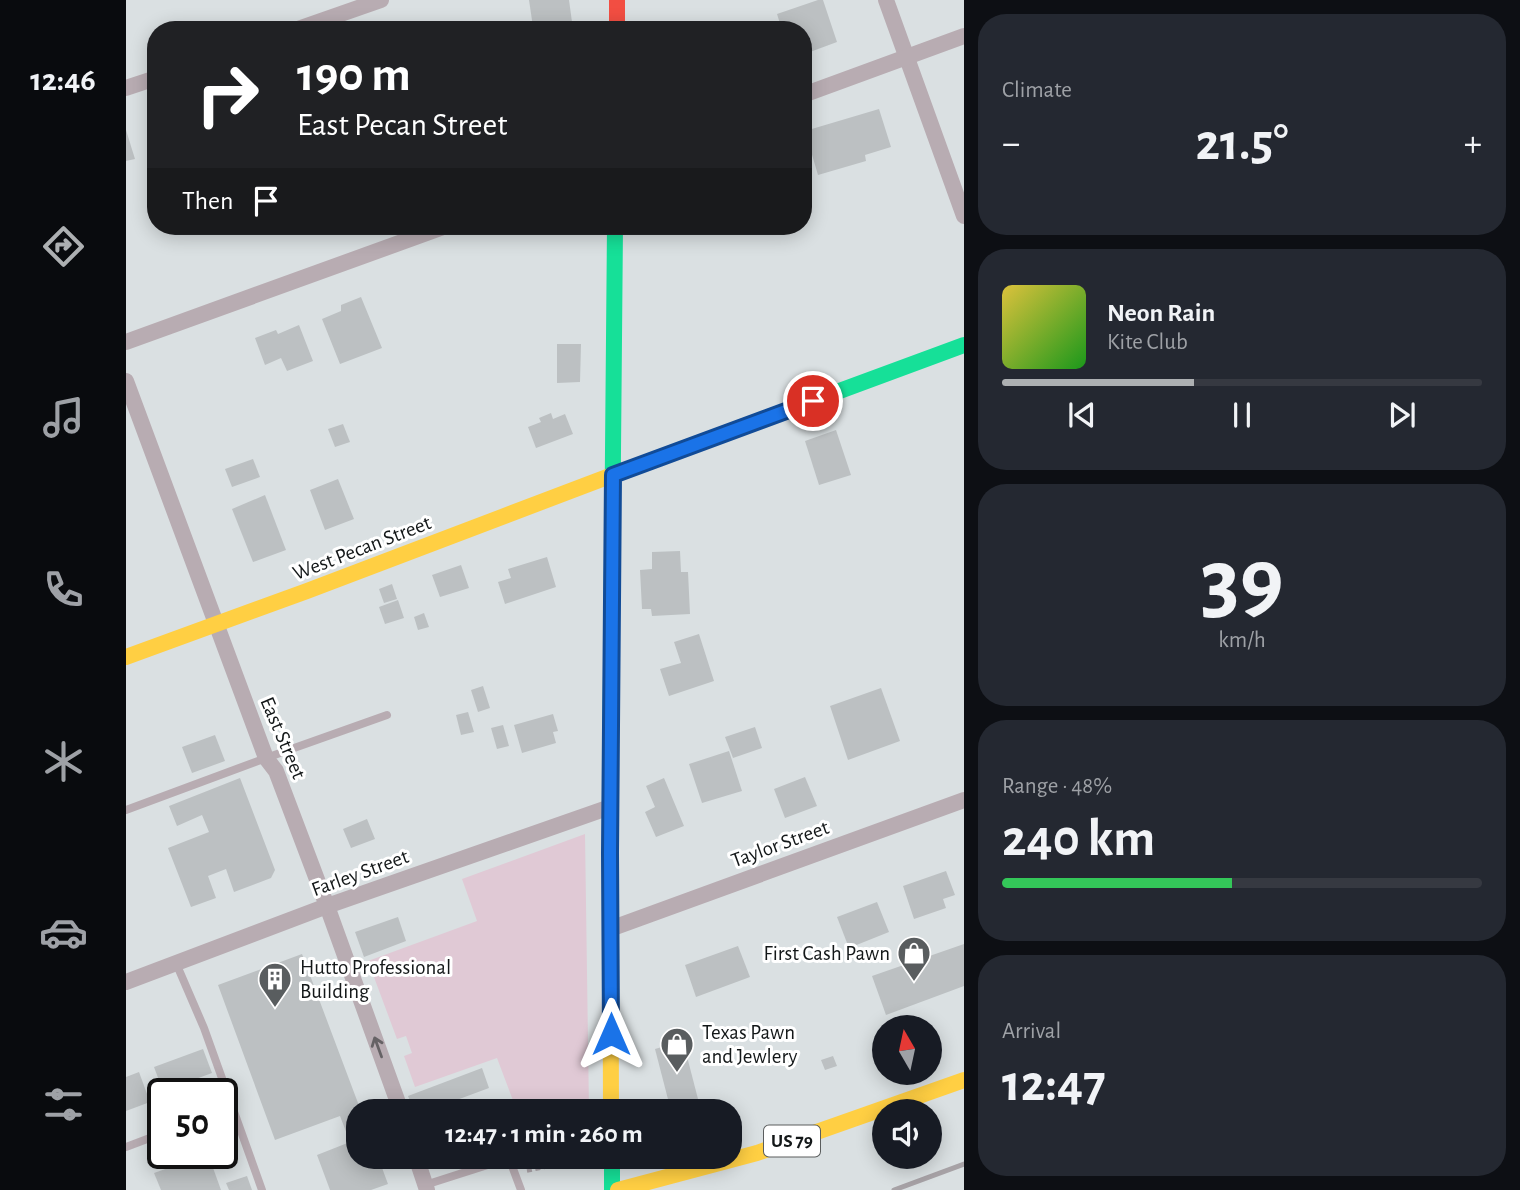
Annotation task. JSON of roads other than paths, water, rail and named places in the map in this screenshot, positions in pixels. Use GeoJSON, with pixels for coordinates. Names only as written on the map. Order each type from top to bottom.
{"type":"FeatureCollection","features":[{"type":"Feature","properties":{"kind":"main road"},"geometry":{"type":"LineString","coordinates":[[617,0],[617,21]]}},
{"type":"Feature","properties":{"kind":"main road"},"geometry":{"type":"LineString","coordinates":[[611,1099],[610,807],[615,235]]}},
{"type":"Feature","properties":{"kind":"main road","name":"West Pecan Street"},"geometry":{"type":"LineString","coordinates":[[126,657],[964,345]]}},
{"type":"Feature","properties":{"kind":"main road","name":"US 79"},"geometry":{"type":"LineString","coordinates":[[618,1190],[757,1153],[964,1080]]}},
{"type":"Feature","properties":{"kind":"main road"},"geometry":{"type":"LineString","coordinates":[[612,1169],[612,1190]]}},
{"type":"Feature","properties":{"kind":"street"},"geometry":{"type":"LineString","coordinates":[[321,21],[381,0]]}},
{"type":"Feature","properties":{"kind":"street"},"geometry":{"type":"LineString","coordinates":[[886,0],[964,216]]}},
{"type":"Feature","properties":{"kind":"street"},"geometry":{"type":"LineString","coordinates":[[812,92],[964,36]]}},
{"type":"Feature","properties":{"kind":"street"},"geometry":{"type":"LineString","coordinates":[[126,88],[147,81]]}},
{"type":"Feature","properties":{"kind":"street"},"geometry":{"type":"LineString","coordinates":[[126,342],[421,235]]}},
{"type":"Feature","properties":{"kind":"street","name":"East Street"},"geometry":{"type":"LineString","coordinates":[[126,381],[265,758],[276,771],[397,1099]]}},
{"type":"Feature","properties":{"kind":"street","name":"Taylor Street"},"geometry":{"type":"LineString","coordinates":[[610,929],[964,800]]}},
{"type":"Feature","properties":{"kind":"street","name":"Farley Street"},"geometry":{"type":"LineString","coordinates":[[126,982],[327,906],[610,807]]}},
{"type":"Feature","properties":{"kind":"street"},"geometry":{"type":"LineString","coordinates":[[420,1169],[426,1188]]}},
{"type":"Feature","properties":{"kind":"lane"},"geometry":{"type":"LineString","coordinates":[[126,809],[387,715]]}},
{"type":"Feature","properties":{"kind":"lane"},"geometry":{"type":"LineString","coordinates":[[176,963],[222,1078]]}},
{"type":"Feature","properties":{"kind":"lane"},"geometry":{"type":"LineString","coordinates":[[238,1124],[262,1190]]}},
{"type":"Feature","properties":{"kind":"lane"},"geometry":{"type":"LineString","coordinates":[[126,1147],[147,1139]]}},
{"type":"Feature","properties":{"kind":"lane"},"geometry":{"type":"LineString","coordinates":[[426,1188],[509,1157],[521,1190]]}},
{"type":"Feature","properties":{"kind":"railway"},"geometry":{"type":"LineString","coordinates":[[894,1190],[964,1164]]}},
{"type":"Feature","properties":{"kind":"place","name":"First Cash Pawn"},"geometry":{"type":"Point","coordinates":[914,983]}},
{"type":"Feature","properties":{"kind":"place","name":"Hutto Professional Building"},"geometry":{"type":"Point","coordinates":[275,1009]}},
{"type":"Feature","properties":{"kind":"place","name":"Texas Pawn and Jewlery"},"geometry":{"type":"Point","coordinates":[677,1074]}}]}
